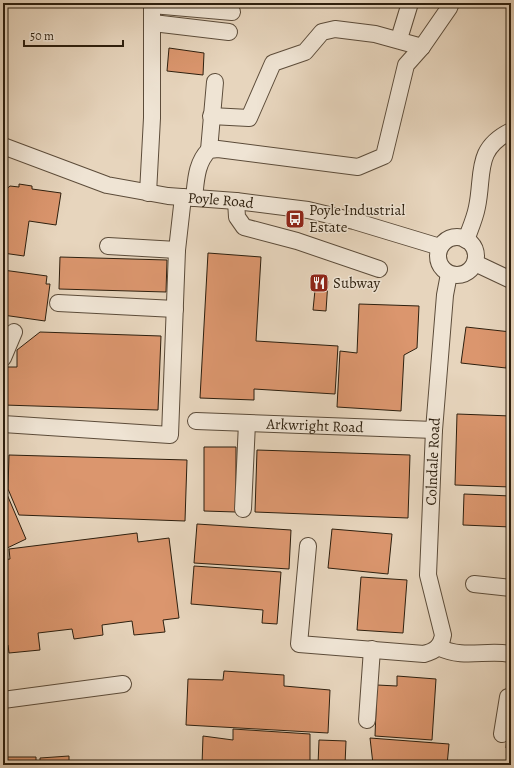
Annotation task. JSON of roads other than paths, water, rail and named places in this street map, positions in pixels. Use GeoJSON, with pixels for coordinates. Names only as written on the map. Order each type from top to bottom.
{"type":"FeatureCollection","features":[{"type":"Feature","properties":{"kind":"street"},"geometry":{"type":"LineString","coordinates":[[399,39],[410,3]]}},
{"type":"Feature","properties":{"kind":"street"},"geometry":{"type":"LineString","coordinates":[[208,150],[225,150],[358,167],[384,156],[406,65],[422,47],[450,8],[450,3]]}},
{"type":"Feature","properties":{"kind":"street"},"geometry":{"type":"LineString","coordinates":[[148,193],[152,118],[152,4],[232,12]]}},
{"type":"Feature","properties":{"kind":"street"},"geometry":{"type":"LineString","coordinates":[[153,24],[229,32]]}},
{"type":"Feature","properties":{"kind":"street"},"geometry":{"type":"LineString","coordinates":[[212,116],[249,118],[273,63],[305,52],[322,32],[335,29],[375,34],[399,39],[422,47]]}},
{"type":"Feature","properties":{"kind":"street"},"geometry":{"type":"LineString","coordinates":[[3,424],[170,435],[178,250],[188,198],[202,157],[208,150],[215,82]]}},
{"type":"Feature","properties":{"kind":"street"},"geometry":{"type":"LineString","coordinates":[[466,240],[477,207],[484,157],[490,144],[499,137],[511,131]]}},
{"type":"Feature","properties":{"kind":"street","name":"Poyle Road"},"geometry":{"type":"LineString","coordinates":[[5,152],[107,185],[148,193],[188,198],[236,201],[308,210],[354,221],[440,247]]}},
{"type":"Feature","properties":{"kind":"street"},"geometry":{"type":"LineString","coordinates":[[236,201],[237,217],[244,227],[297,241],[379,269]]}},
{"type":"Feature","properties":{"kind":"street"},"geometry":{"type":"LineString","coordinates":[[457,237],[466,240],[472,245],[476,254],[475,263],[468,272],[457,276],[449,274],[442,268],[438,257],[440,247],[449,239],[457,237]]}},
{"type":"Feature","properties":{"kind":"street"},"geometry":{"type":"LineString","coordinates":[[108,246],[178,250]]}},
{"type":"Feature","properties":{"kind":"street"},"geometry":{"type":"LineString","coordinates":[[475,263],[511,280]]}},
{"type":"Feature","properties":{"kind":"street","name":"Colndale Road"},"geometry":{"type":"LineString","coordinates":[[438,647],[442,642],[443,635],[428,575],[434,430],[445,295],[449,274]]}},
{"type":"Feature","properties":{"kind":"street"},"geometry":{"type":"LineString","coordinates":[[58,303],[175,309]]}},
{"type":"Feature","properties":{"kind":"street"},"geometry":{"type":"LineString","coordinates":[[3,358],[14,332]]}},
{"type":"Feature","properties":{"kind":"street","name":"Arkwright Road"},"geometry":{"type":"LineString","coordinates":[[196,421],[434,430]]}},
{"type":"Feature","properties":{"kind":"street"},"geometry":{"type":"LineString","coordinates":[[243,509],[247,423]]}},
{"type":"Feature","properties":{"kind":"street"},"geometry":{"type":"LineString","coordinates":[[308,546],[299,644],[424,654],[433,652],[438,647],[448,652],[471,655],[486,653],[511,654]]}},
{"type":"Feature","properties":{"kind":"street"},"geometry":{"type":"LineString","coordinates":[[474,584],[511,588]]}},
{"type":"Feature","properties":{"kind":"street"},"geometry":{"type":"LineString","coordinates":[[367,720],[372,649]]}},
{"type":"Feature","properties":{"kind":"street"},"geometry":{"type":"LineString","coordinates":[[3,700],[123,684]]}},
{"type":"Feature","properties":{"kind":"street"},"geometry":{"type":"LineString","coordinates":[[502,734],[508,697],[511,696]]}},
{"type":"Feature","properties":{"kind":"place","name":"Poyle Industrial Estate"},"geometry":{"type":"Point","coordinates":[295,219]}},
{"type":"Feature","properties":{"kind":"place","name":"Subway"},"geometry":{"type":"Point","coordinates":[319,283]}}]}
